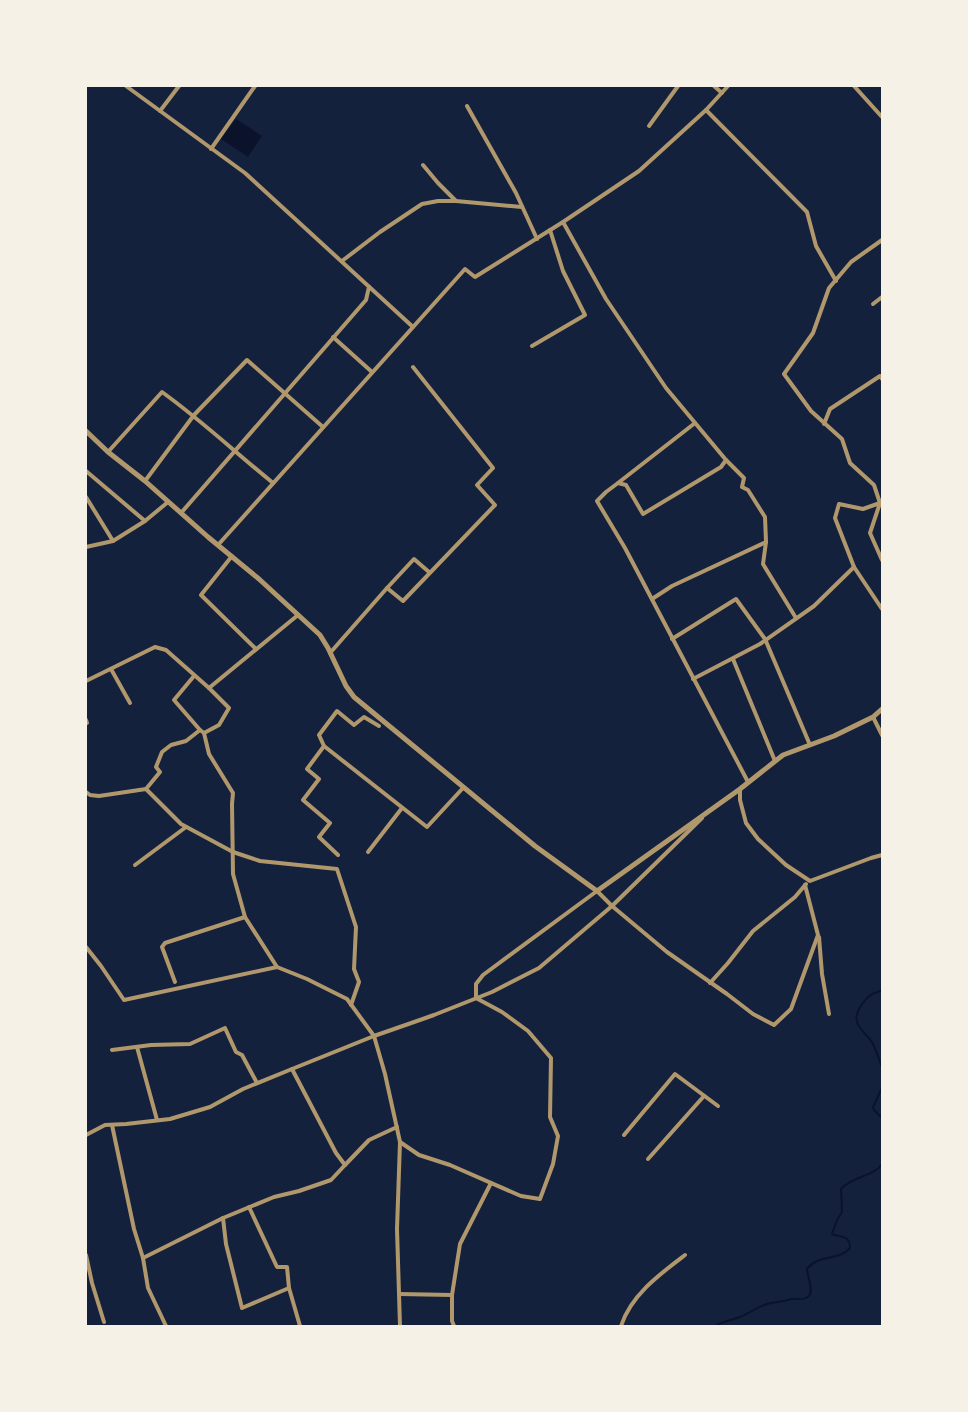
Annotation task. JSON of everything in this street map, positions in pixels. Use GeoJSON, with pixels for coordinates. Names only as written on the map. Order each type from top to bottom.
{"type":"FeatureCollection","features":[{"type":"Feature","properties":{"kind":"street"},"geometry":{"type":"LineString","coordinates":[[126,86],[245,173],[413,327]]}},
{"type":"Feature","properties":{"kind":"street"},"geometry":{"type":"LineString","coordinates":[[160,111],[179,86]]}},
{"type":"Feature","properties":{"kind":"street"},"geometry":{"type":"LineString","coordinates":[[211,149],[255,86]]}},
{"type":"Feature","properties":{"kind":"street"},"geometry":{"type":"LineString","coordinates":[[648,126],[678,86]]}},
{"type":"Feature","properties":{"kind":"street"},"geometry":{"type":"LineString","coordinates":[[714,86],[722,92]]}},
{"type":"Feature","properties":{"kind":"street"},"geometry":{"type":"LineString","coordinates":[[218,545],[465,269],[475,277],[537,239],[639,171],[706,110],[728,86]]}},
{"type":"Feature","properties":{"kind":"street"},"geometry":{"type":"LineString","coordinates":[[854,86],[882,117]]}},
{"type":"Feature","properties":{"kind":"street"},"geometry":{"type":"LineString","coordinates":[[467,106],[516,193],[537,239]]}},
{"type":"Feature","properties":{"kind":"street"},"geometry":{"type":"LineString","coordinates":[[706,110],[807,212],[816,246],[836,281]]}},
{"type":"Feature","properties":{"kind":"street"},"geometry":{"type":"LineString","coordinates":[[423,165],[456,201]]}},
{"type":"Feature","properties":{"kind":"street"},"geometry":{"type":"LineString","coordinates":[[342,261],[380,232],[422,204],[438,201],[456,201],[522,207]]}},
{"type":"Feature","properties":{"kind":"street"},"geometry":{"type":"LineString","coordinates":[[563,222],[606,299],[666,388],[726,460],[744,478],[742,487],[748,490],[765,517],[766,542],[763,564],[796,618]]}},
{"type":"Feature","properties":{"kind":"street"},"geometry":{"type":"LineString","coordinates":[[532,346],[585,315],[563,271],[550,230]]}},
{"type":"Feature","properties":{"kind":"street"},"geometry":{"type":"LineString","coordinates":[[882,240],[851,262],[829,288],[813,333],[784,374],[811,411],[842,439],[850,463],[874,485],[880,503],[870,533],[882,560]]}},
{"type":"Feature","properties":{"kind":"street"},"geometry":{"type":"LineString","coordinates":[[181,513],[366,300],[369,287]]}},
{"type":"Feature","properties":{"kind":"street"},"geometry":{"type":"LineString","coordinates":[[873,304],[882,297]]}},
{"type":"Feature","properties":{"kind":"street"},"geometry":{"type":"LineString","coordinates":[[333,337],[372,372]]}},
{"type":"Feature","properties":{"kind":"street"},"geometry":{"type":"LineString","coordinates":[[144,481],[194,415],[247,360],[323,427]]}},
{"type":"Feature","properties":{"kind":"street"},"geometry":{"type":"LineString","coordinates":[[387,588],[403,601],[495,505],[477,485],[492,468],[413,367]]}},
{"type":"Feature","properties":{"kind":"street"},"geometry":{"type":"LineString","coordinates":[[824,424],[830,409],[880,376],[882,379]]}},
{"type":"Feature","properties":{"kind":"street"},"geometry":{"type":"LineString","coordinates":[[108,452],[162,392],[194,415],[234,452],[273,483]]}},
{"type":"Feature","properties":{"kind":"street"},"geometry":{"type":"LineString","coordinates":[[695,423],[606,492],[597,501],[625,548],[748,782]]}},
{"type":"Feature","properties":{"kind":"street"},"geometry":{"type":"LineString","coordinates":[[86,431],[108,452],[259,579],[320,635],[346,686],[354,697],[535,846],[597,891],[612,906],[667,952],[752,1014],[774,1025],[791,1009],[818,935]]}},
{"type":"Feature","properties":{"kind":"street"},"geometry":{"type":"LineString","coordinates":[[618,483],[626,485],[643,514],[721,467],[726,460]]}},
{"type":"Feature","properties":{"kind":"street"},"geometry":{"type":"LineString","coordinates":[[86,471],[145,521]]}},
{"type":"Feature","properties":{"kind":"street"},"geometry":{"type":"LineString","coordinates":[[86,497],[113,541]]}},
{"type":"Feature","properties":{"kind":"street"},"geometry":{"type":"LineString","coordinates":[[86,547],[113,541],[145,521],[168,502]]}},
{"type":"Feature","properties":{"kind":"street"},"geometry":{"type":"LineString","coordinates":[[880,503],[862,509],[839,504],[835,518],[854,567],[882,608]]}},
{"type":"Feature","properties":{"kind":"street"},"geometry":{"type":"LineString","coordinates":[[652,599],[672,586],[766,542]]}},
{"type":"Feature","properties":{"kind":"street"},"geometry":{"type":"LineString","coordinates":[[232,556],[201,595],[256,649]]}},
{"type":"Feature","properties":{"kind":"street"},"geometry":{"type":"LineString","coordinates":[[330,653],[414,558],[430,572]]}},
{"type":"Feature","properties":{"kind":"street"},"geometry":{"type":"LineString","coordinates":[[693,679],[760,644],[765,639],[814,606],[854,567]]}},
{"type":"Feature","properties":{"kind":"street"},"geometry":{"type":"LineString","coordinates":[[672,639],[736,599],[765,639],[810,745]]}},
{"type":"Feature","properties":{"kind":"street"},"geometry":{"type":"LineString","coordinates":[[208,688],[298,615]]}},
{"type":"Feature","properties":{"kind":"street"},"geometry":{"type":"LineString","coordinates":[[86,681],[154,647],[166,650],[229,708],[219,725],[204,733]]}},
{"type":"Feature","properties":{"kind":"street"},"geometry":{"type":"LineString","coordinates":[[733,659],[775,761]]}},
{"type":"Feature","properties":{"kind":"street"},"geometry":{"type":"LineString","coordinates":[[111,669],[130,703]]}},
{"type":"Feature","properties":{"kind":"street"},"geometry":{"type":"LineString","coordinates":[[194,676],[174,700],[204,733],[209,754],[233,793],[233,874],[246,918],[277,967]]}},
{"type":"Feature","properties":{"kind":"street"},"geometry":{"type":"LineString","coordinates":[[476,998],[476,984],[483,976],[597,891],[708,813],[783,754],[834,736],[874,717],[882,709]]}},
{"type":"Feature","properties":{"kind":"street"},"geometry":{"type":"LineString","coordinates":[[379,726],[364,717],[354,725],[337,711],[319,734],[324,746],[427,827],[463,788]]}},
{"type":"Feature","properties":{"kind":"street"},"geometry":{"type":"LineString","coordinates":[[874,717],[882,735]]}},
{"type":"Feature","properties":{"kind":"street"},"geometry":{"type":"LineString","coordinates":[[86,792],[90,795],[99,796],[146,789],[160,772],[156,767],[162,752],[171,745],[186,741],[200,730]]}},
{"type":"Feature","properties":{"kind":"street"},"geometry":{"type":"LineString","coordinates":[[324,746],[307,769],[319,779],[303,800],[330,823],[319,837],[338,855]]}},
{"type":"Feature","properties":{"kind":"street"},"geometry":{"type":"LineString","coordinates":[[146,789],[181,824],[232,852],[260,861],[337,869],[356,927],[354,969],[359,982],[351,1005]]}},
{"type":"Feature","properties":{"kind":"street"},"geometry":{"type":"LineString","coordinates":[[740,789],[740,800],[746,823],[758,839],[786,865],[810,881]]}},
{"type":"Feature","properties":{"kind":"street"},"geometry":{"type":"LineString","coordinates":[[86,799],[90,795]]}},
{"type":"Feature","properties":{"kind":"street"},"geometry":{"type":"LineString","coordinates":[[368,852],[402,808]]}},
{"type":"Feature","properties":{"kind":"street"},"geometry":{"type":"LineString","coordinates":[[86,1135],[105,1125],[170,1119],[210,1107],[257,1083],[374,1036],[434,1015],[514,982],[539,968],[612,906],[708,813]]}},
{"type":"Feature","properties":{"kind":"street"},"geometry":{"type":"LineString","coordinates":[[135,865],[186,826]]}},
{"type":"Feature","properties":{"kind":"street"},"geometry":{"type":"LineString","coordinates":[[710,983],[753,931],[795,897],[810,881],[882,855]]}},
{"type":"Feature","properties":{"kind":"street"},"geometry":{"type":"LineString","coordinates":[[806,885],[818,935],[822,974],[829,1014]]}},
{"type":"Feature","properties":{"kind":"street"},"geometry":{"type":"LineString","coordinates":[[175,982],[162,947],[165,942],[246,918]]}},
{"type":"Feature","properties":{"kind":"street"},"geometry":{"type":"LineString","coordinates":[[86,947],[124,1000],[277,967],[307,979],[347,999],[374,1036],[386,1074],[400,1142],[397,1229],[400,1326]]}},
{"type":"Feature","properties":{"kind":"street"},"geometry":{"type":"LineString","coordinates":[[400,1142],[419,1155],[450,1166],[521,1196],[540,1199],[552,1164],[558,1136],[550,1117],[551,1058],[528,1031],[502,1012],[476,998]]}},
{"type":"Feature","properties":{"kind":"street"},"geometry":{"type":"LineString","coordinates":[[112,1050],[190,1044],[225,1028],[236,1052],[242,1055],[257,1083]]}},
{"type":"Feature","properties":{"kind":"street"},"geometry":{"type":"LineString","coordinates":[[137,1047],[157,1120]]}},
{"type":"Feature","properties":{"kind":"street"},"geometry":{"type":"LineString","coordinates":[[292,1069],[336,1153],[346,1165]]}},
{"type":"Feature","properties":{"kind":"street"},"geometry":{"type":"LineString","coordinates":[[624,1135],[675,1074],[718,1106]]}},
{"type":"Feature","properties":{"kind":"street"},"geometry":{"type":"LineString","coordinates":[[648,1160],[704,1096]]}},
{"type":"Feature","properties":{"kind":"street"},"geometry":{"type":"LineString","coordinates":[[112,1124],[134,1229],[143,1258],[148,1288],[166,1326]]}},
{"type":"Feature","properties":{"kind":"street"},"geometry":{"type":"LineString","coordinates":[[143,1258],[223,1218],[274,1197],[299,1191],[331,1180],[369,1140],[397,1127]]}},
{"type":"Feature","properties":{"kind":"street"},"geometry":{"type":"LineString","coordinates":[[454,1326],[452,1322],[452,1296],[460,1244],[491,1183]]}},
{"type":"Feature","properties":{"kind":"street"},"geometry":{"type":"LineString","coordinates":[[250,1207],[277,1266],[287,1267],[289,1288],[300,1326]]}},
{"type":"Feature","properties":{"kind":"street"},"geometry":{"type":"LineString","coordinates":[[223,1218],[226,1244],[242,1308],[289,1288]]}},
{"type":"Feature","properties":{"kind":"street"},"geometry":{"type":"LineString","coordinates":[[86,1255],[92,1283],[104,1322]]}},
{"type":"Feature","properties":{"kind":"street"},"geometry":{"type":"LineString","coordinates":[[621,1326],[631,1306],[657,1276],[685,1255]]}},
{"type":"Feature","properties":{"kind":"street"},"geometry":{"type":"LineString","coordinates":[[399,1294],[452,1296]]}},
{"type":"Feature","properties":{"kind":"water"},"geometry":{"type":"Polygon","coordinates":[[[236,119],[262,136],[248,157],[221,139],[236,119]]]}},
{"type":"Feature","properties":{"kind":"waterway"},"geometry":{"type":"LineString","coordinates":[[882,990],[871,995],[865,1000],[860,1007],[856,1018],[860,1028],[873,1044],[882,1067]]}},
{"type":"Feature","properties":{"kind":"waterway"},"geometry":{"type":"LineString","coordinates":[[882,1088],[873,1107],[882,1118]]}},
{"type":"Feature","properties":{"kind":"waterway"},"geometry":{"type":"LineString","coordinates":[[715,1326],[745,1315],[767,1304],[791,1299],[807,1298],[811,1290],[807,1269],[817,1261],[840,1255],[850,1248],[850,1244],[846,1238],[832,1234],[837,1220],[842,1212],[841,1189],[851,1181],[873,1172],[882,1164]]}}]}
